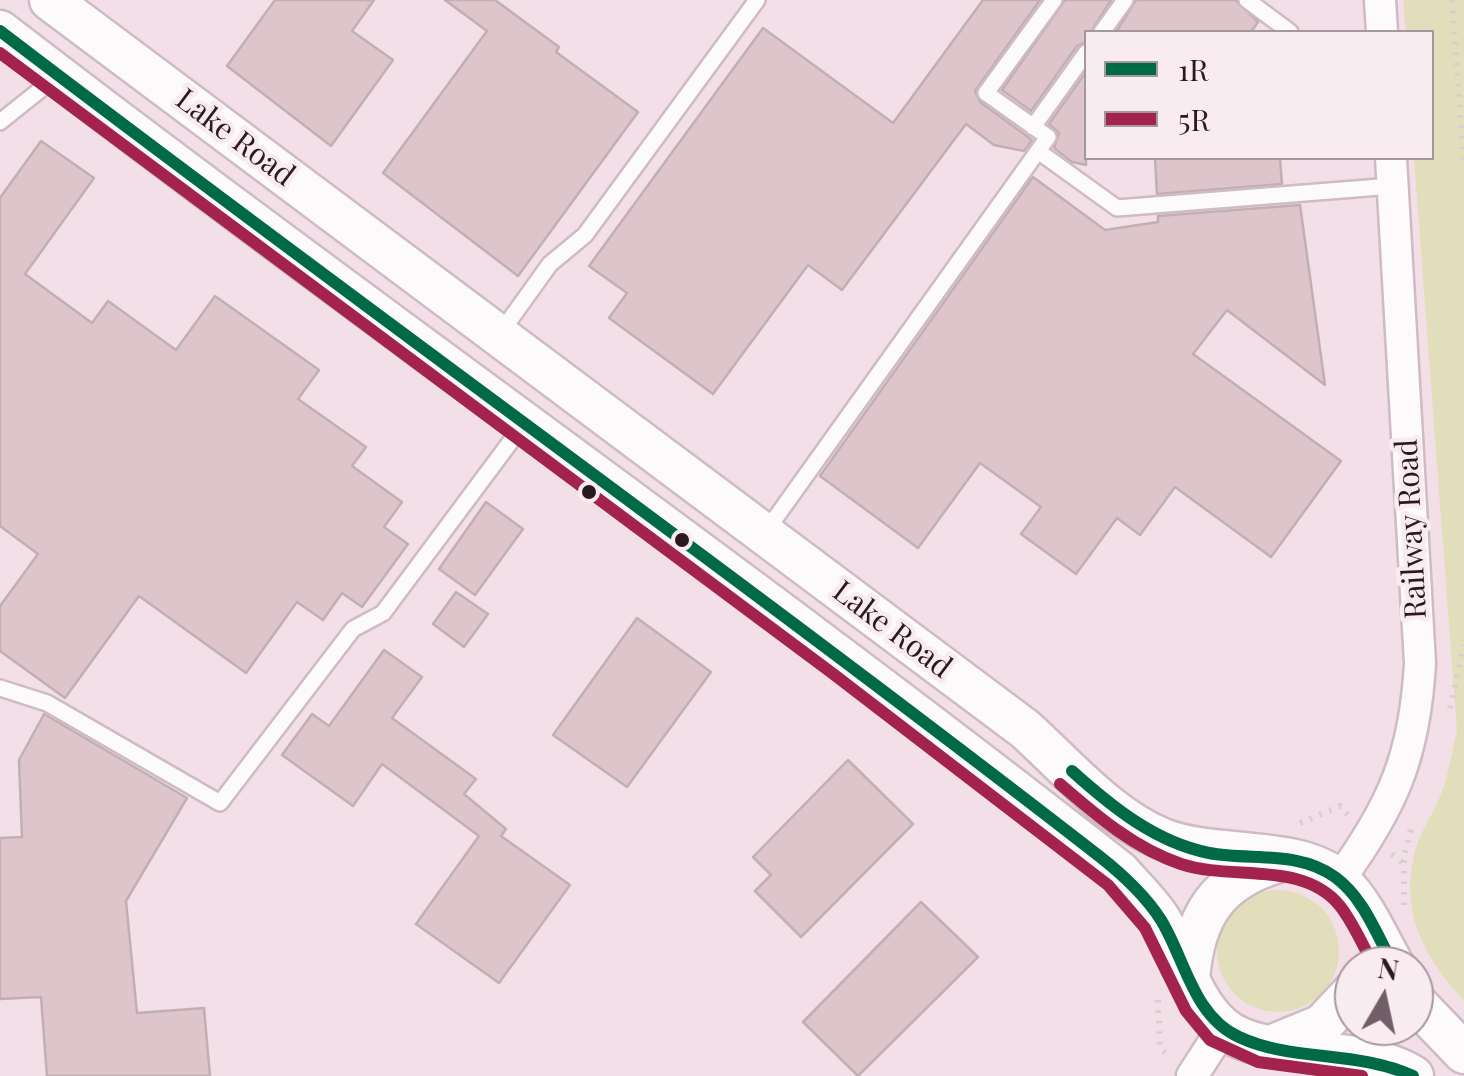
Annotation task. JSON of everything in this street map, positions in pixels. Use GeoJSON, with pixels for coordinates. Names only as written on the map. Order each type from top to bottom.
{"type":"FeatureCollection","features":[{"type":"Feature","properties":{"kind":"main road","name":"Lake Road"},"geometry":{"type":"LineString","coordinates":[[50,0],[1025,729],[1132,822],[1162,839],[1210,853],[1286,842],[1310,863],[1339,880]]}},
{"type":"Feature","properties":{"kind":"main road","name":"Lake Road"},"geometry":{"type":"LineString","coordinates":[[0,31],[1120,872],[1158,915],[1172,984],[1204,1006],[1222,1028]]}},
{"type":"Feature","properties":{"kind":"main road","name":"Lake Road"},"geometry":{"type":"LineString","coordinates":[[507,341],[497,369],[624,468],[653,518]]}},
{"type":"Feature","properties":{"kind":"main road"},"geometry":{"type":"LineString","coordinates":[[1172,984],[1210,901],[1286,842]]}},
{"type":"Feature","properties":{"kind":"main road"},"geometry":{"type":"LineString","coordinates":[[1339,880],[1388,922],[1391,946]]}},
{"type":"Feature","properties":{"kind":"main road"},"geometry":{"type":"LineString","coordinates":[[1374,946],[1388,922]]}},
{"type":"Feature","properties":{"kind":"main road"},"geometry":{"type":"LineString","coordinates":[[1270,1046],[1322,1025],[1334,1012]]}},
{"type":"Feature","properties":{"kind":"main road"},"geometry":{"type":"LineString","coordinates":[[1434,1022],[1464,1053]]}},
{"type":"Feature","properties":{"kind":"main road"},"geometry":{"type":"LineString","coordinates":[[1222,1028],[1270,1046],[1355,1054],[1412,1076]]}},
{"type":"Feature","properties":{"kind":"street"},"geometry":{"type":"LineString","coordinates":[[1380,0],[1382,30]]}},
{"type":"Feature","properties":{"kind":"street","name":"Railway Road"},"geometry":{"type":"LineString","coordinates":[[1339,880],[1380,824],[1405,768],[1417,721],[1420,663],[1391,172]]}},
{"type":"Feature","properties":{"kind":"street"},"geometry":{"type":"LineString","coordinates":[[1192,1076],[1222,1028]]}},
{"type":"Feature","properties":{"kind":"lane"},"geometry":{"type":"LineString","coordinates":[[507,341],[550,264],[584,235],[757,0]]}},
{"type":"Feature","properties":{"kind":"lane"},"geometry":{"type":"LineString","coordinates":[[764,534],[1048,137],[986,93],[1054,0]]}},
{"type":"Feature","properties":{"kind":"lane"},"geometry":{"type":"LineString","coordinates":[[1103,30],[1125,0]]}},
{"type":"Feature","properties":{"kind":"lane"},"geometry":{"type":"LineString","coordinates":[[1247,0],[1287,30]]}},
{"type":"Feature","properties":{"kind":"lane"},"geometry":{"type":"LineString","coordinates":[[1033,127],[1084,56]]}},
{"type":"Feature","properties":{"kind":"lane"},"geometry":{"type":"LineString","coordinates":[[0,122],[58,76]]}},
{"type":"Feature","properties":{"kind":"lane"},"geometry":{"type":"LineString","coordinates":[[1038,151],[1117,208],[1391,172]]}},
{"type":"Feature","properties":{"kind":"lane"},"geometry":{"type":"LineString","coordinates":[[0,688],[47,703],[220,803],[353,629],[384,613],[524,424]]}},
{"type":"Feature","properties":{"kind":"path"},"geometry":{"type":"LineString","coordinates":[[1452,0],[1464,164]]}},
{"type":"Feature","properties":{"kind":"path"},"geometry":{"type":"LineString","coordinates":[[1448,718],[1464,646]]}},
{"type":"Feature","properties":{"kind":"path"},"geometry":{"type":"LineString","coordinates":[[1286,842],[1312,821],[1340,806],[1345,812]]}},
{"type":"Feature","properties":{"kind":"path"},"geometry":{"type":"LineString","coordinates":[[1388,922],[1416,814]]}},
{"type":"Feature","properties":{"kind":"path"},"geometry":{"type":"LineString","coordinates":[[1396,858],[1404,864]]}},
{"type":"Feature","properties":{"kind":"path"},"geometry":{"type":"LineString","coordinates":[[1167,1056],[1160,1048],[1172,984]]}},
{"type":"Feature","properties":{"kind":"shaded area"},"geometry":{"type":"Polygon","coordinates":[[[1403,0],[1464,0],[1464,1001],[1434,962],[1434,946],[1425,946],[1411,897],[1416,848],[1442,791],[1457,731],[1414,160],[1434,160],[1434,30],[1406,30],[1403,0]]]}},
{"type":"Feature","properties":{"kind":"shaded area"},"geometry":{"type":"Polygon","coordinates":[[[1266,891],[1290,891],[1312,900],[1329,917],[1339,946],[1334,946],[1334,976],[1329,985],[1312,1002],[1290,1011],[1266,1011],[1244,1002],[1227,985],[1218,963],[1218,939],[1227,917],[1244,900],[1266,891]]]}},
{"type":"Feature","properties":{"kind":"building"},"geometry":{"type":"Polygon","coordinates":[[[275,0],[374,0],[352,31],[393,60],[331,146],[227,66],[275,0]]]}},
{"type":"Feature","properties":{"kind":"building"},"geometry":{"type":"Polygon","coordinates":[[[445,0],[495,0],[559,47],[556,52],[638,112],[518,276],[383,173],[487,31],[445,0]]]}},
{"type":"Feature","properties":{"kind":"building"},"geometry":{"type":"Polygon","coordinates":[[[983,0],[1040,0],[975,91],[980,102],[1032,140],[1024,151],[994,145],[966,124],[842,290],[808,265],[713,394],[609,318],[627,293],[589,266],[763,28],[893,123],[983,0]]]}},
{"type":"Feature","properties":{"kind":"building"},"geometry":{"type":"Polygon","coordinates":[[[1065,0],[1111,0],[1092,30],[1084,30],[1084,43],[1077,46],[1031,111],[1002,90],[1065,0]]]}},
{"type":"Feature","properties":{"kind":"building"},"geometry":{"type":"Polygon","coordinates":[[[1136,0],[1236,0],[1258,22],[1252,30],[1117,30],[1136,0]]]}},
{"type":"Feature","properties":{"kind":"building"},"geometry":{"type":"Polygon","coordinates":[[[1084,75],[1086,165],[1072,162],[1054,148],[1059,133],[1049,124],[1084,75]]]}},
{"type":"Feature","properties":{"kind":"building"},"geometry":{"type":"Polygon","coordinates":[[[41,141],[94,178],[25,274],[92,323],[108,301],[176,350],[215,296],[319,370],[298,399],[366,447],[352,466],[402,502],[384,527],[408,544],[362,607],[342,593],[323,620],[297,602],[246,673],[139,596],[65,698],[0,651],[0,606],[38,554],[0,526],[0,198],[41,141]]]}},
{"type":"Feature","properties":{"kind":"building"},"geometry":{"type":"Polygon","coordinates":[[[1155,160],[1280,160],[1282,184],[1157,194],[1155,160]]]}},
{"type":"Feature","properties":{"kind":"building"},"geometry":{"type":"Polygon","coordinates":[[[1033,177],[1105,230],[1158,222],[1158,216],[1300,205],[1325,385],[1227,310],[1193,354],[1341,461],[1271,557],[1175,487],[1140,535],[1117,518],[1076,574],[1021,534],[1041,507],[980,463],[918,548],[820,476],[1033,177]]]}},
{"type":"Feature","properties":{"kind":"building"},"geometry":{"type":"Polygon","coordinates":[[[486,502],[523,529],[475,595],[439,569],[486,502]]]}},
{"type":"Feature","properties":{"kind":"building"},"geometry":{"type":"Polygon","coordinates":[[[456,592],[488,614],[464,647],[433,624],[456,592]]]}},
{"type":"Feature","properties":{"kind":"building"},"geometry":{"type":"Polygon","coordinates":[[[637,618],[711,672],[627,787],[553,735],[637,618]]]}},
{"type":"Feature","properties":{"kind":"building"},"geometry":{"type":"Polygon","coordinates":[[[384,650],[422,677],[392,718],[476,779],[464,794],[506,829],[501,836],[570,885],[499,983],[416,924],[479,836],[382,764],[353,806],[282,755],[312,714],[329,726],[384,650]]]}},
{"type":"Feature","properties":{"kind":"building"},"geometry":{"type":"Polygon","coordinates":[[[44,714],[187,798],[126,901],[137,1013],[204,1008],[210,1076],[47,1076],[41,997],[0,999],[0,838],[22,837],[19,760],[44,714]]]}},
{"type":"Feature","properties":{"kind":"building"},"geometry":{"type":"Polygon","coordinates":[[[848,760],[913,824],[801,937],[755,891],[771,875],[753,857],[848,760]]]}},
{"type":"Feature","properties":{"kind":"building"},"geometry":{"type":"Polygon","coordinates":[[[921,902],[978,957],[858,1076],[803,1022],[921,902]]]}},
{"type":"Feature","properties":{"kind":"transit line","name":"1R"},"geometry":{"type":"LineString","coordinates":[[0,31],[1108,863],[1155,911],[1200,1001],[1223,1028],[1259,1045],[1369,1062],[1413,1076]]}},
{"type":"Feature","properties":{"kind":"transit line","name":"5R"},"geometry":{"type":"LineString","coordinates":[[0,53],[832,673],[1108,885],[1145,928],[1186,1011],[1210,1040],[1258,1062],[1362,1076]]}},
{"type":"Feature","properties":{"kind":"transit line","name":"1R"},"geometry":{"type":"LineString","coordinates":[[1072,771],[1119,810],[1170,841],[1209,853],[1290,860],[1321,869],[1345,886],[1362,906],[1383,946]]}},
{"type":"Feature","properties":{"kind":"transit line","name":"5R"},"geometry":{"type":"LineString","coordinates":[[1060,784],[1117,830],[1181,864],[1307,882],[1340,906],[1363,946]]}}]}
